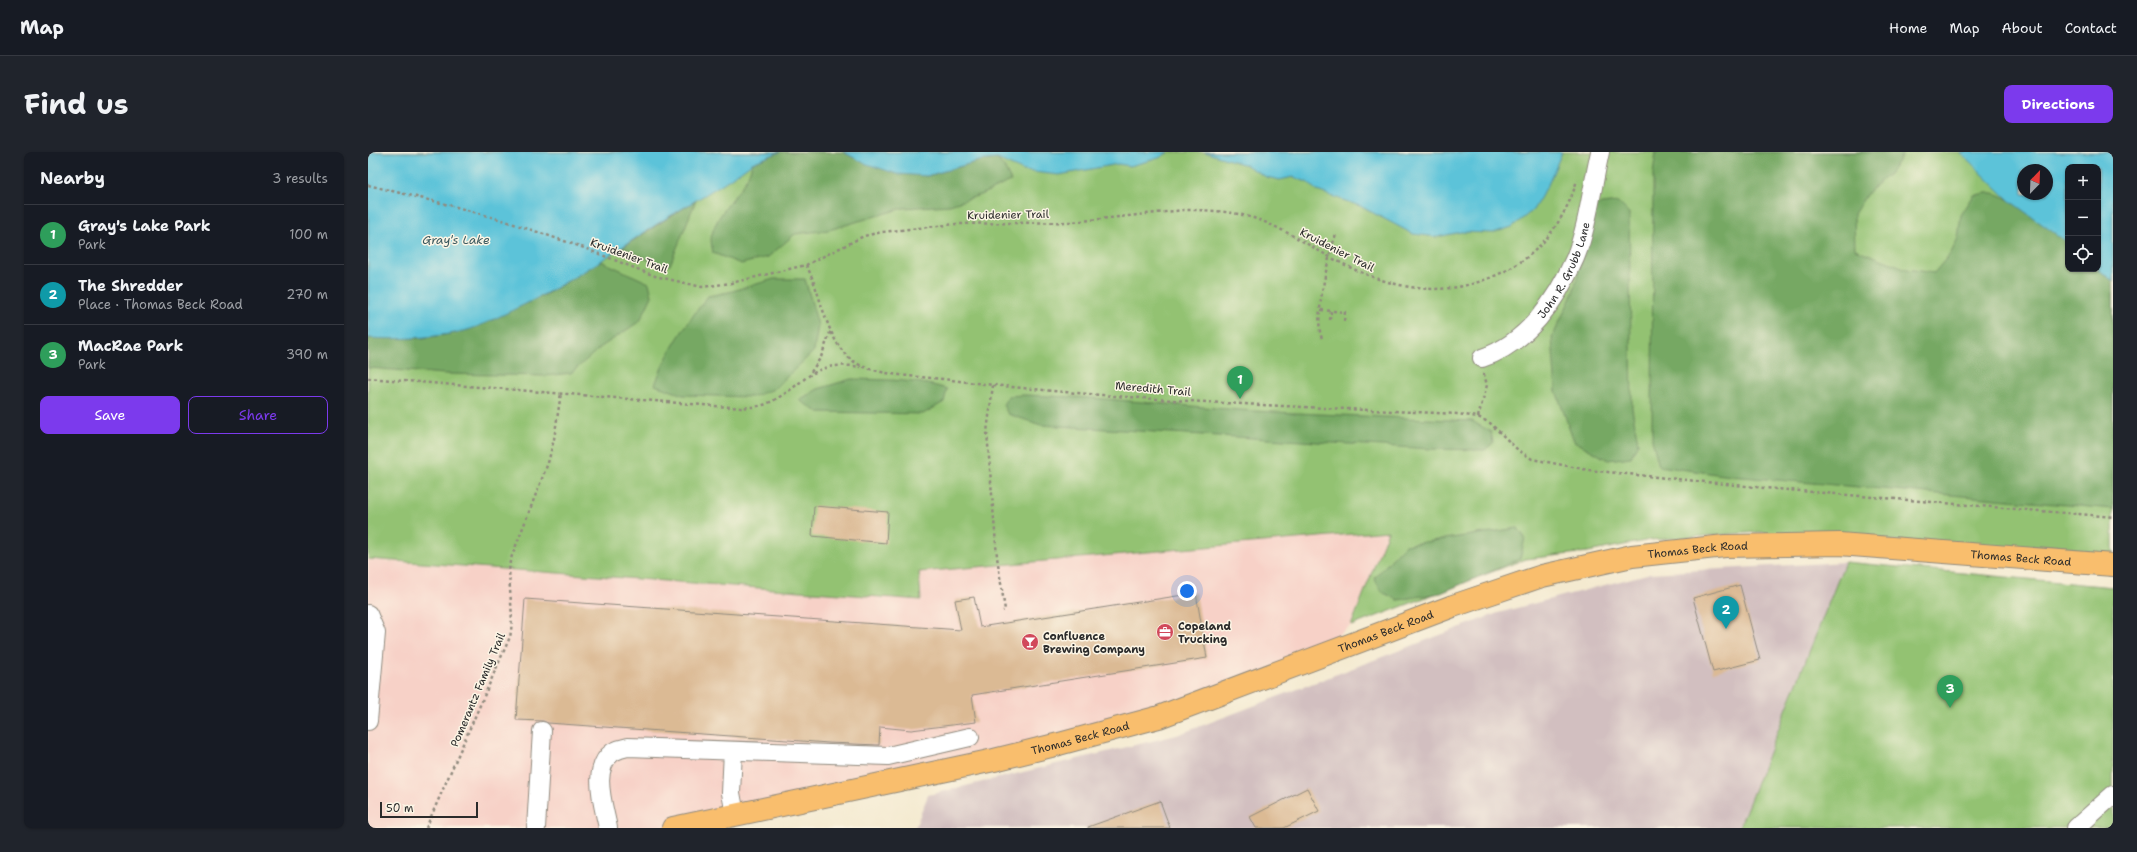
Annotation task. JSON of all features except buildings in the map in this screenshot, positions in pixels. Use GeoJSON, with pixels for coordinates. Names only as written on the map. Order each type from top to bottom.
{"type":"FeatureCollection","features":[{"type":"Feature","properties":{"kind":"main road","name":"Thomas Beck Road"},"geometry":{"type":"LineString","coordinates":[[673,828],[918,776],[1059,744],[1159,717],[1481,596],[1542,576],[1632,556],[1724,546],[1838,544],[2113,565]]}},
{"type":"Feature","properties":{"kind":"lane","name":"John R. Grubb Lane"},"geometry":{"type":"LineString","coordinates":[[1482,358],[1508,346],[1525,332],[1542,315],[1561,288],[1575,257],[1600,152]]}},
{"type":"Feature","properties":{"kind":"lane"},"geometry":{"type":"LineString","coordinates":[[368,614],[376,633],[368,721]]}},
{"type":"Feature","properties":{"kind":"lane"},"geometry":{"type":"LineString","coordinates":[[536,828],[542,731]]}},
{"type":"Feature","properties":{"kind":"lane"},"geometry":{"type":"LineString","coordinates":[[608,828],[600,790],[600,772],[605,760],[614,752],[628,747],[888,756],[970,737]]}},
{"type":"Feature","properties":{"kind":"lane"},"geometry":{"type":"LineString","coordinates":[[913,750],[918,776]]}},
{"type":"Feature","properties":{"kind":"lane"},"geometry":{"type":"LineString","coordinates":[[733,751],[731,793],[735,814]]}},
{"type":"Feature","properties":{"kind":"lane"},"geometry":{"type":"LineString","coordinates":[[2076,828],[2113,795]]}},
{"type":"Feature","properties":{"kind":"path","name":"Kruidenier Trail"},"geometry":{"type":"LineString","coordinates":[[368,185],[454,206],[505,221],[640,269],[655,276],[702,286],[731,283],[806,265],[864,236],[882,232],[956,224],[1072,222],[1184,210],[1229,211],[1262,221],[1328,256],[1377,279],[1407,288],[1451,289],[1493,278],[1522,261],[1537,249],[1553,230],[1574,192],[1578,177]]}},
{"type":"Feature","properties":{"kind":"path"},"geometry":{"type":"LineString","coordinates":[[1322,338],[1319,327],[1320,310],[1328,256],[1336,234]]}},
{"type":"Feature","properties":{"kind":"path","name":"Meredith Trail"},"geometry":{"type":"LineString","coordinates":[[806,265],[812,276],[831,330],[844,352],[852,360],[864,367],[993,385],[1253,405],[1458,414],[1478,417],[1490,423],[1525,455],[1532,459],[1548,463],[1619,474],[1667,477],[1718,484],[2113,516]]}},
{"type":"Feature","properties":{"kind":"path"},"geometry":{"type":"LineString","coordinates":[[1320,310],[1345,312],[1344,321]]}},
{"type":"Feature","properties":{"kind":"path"},"geometry":{"type":"LineString","coordinates":[[1330,320],[1331,311]]}},
{"type":"Feature","properties":{"kind":"path"},"geometry":{"type":"LineString","coordinates":[[811,373],[821,357],[831,330]]}},
{"type":"Feature","properties":{"kind":"path"},"geometry":{"type":"LineString","coordinates":[[1478,417],[1486,395],[1487,385],[1482,368],[1482,358]]}},
{"type":"Feature","properties":{"kind":"path"},"geometry":{"type":"LineString","coordinates":[[368,378],[741,408],[764,404],[779,397],[811,373],[828,366],[847,365],[864,367]]}},
{"type":"Feature","properties":{"kind":"path"},"geometry":{"type":"LineString","coordinates":[[993,385],[987,432],[997,557],[1005,610],[1003,611]]}},
{"type":"Feature","properties":{"kind":"path","name":"Pomerantz Family Trail"},"geometry":{"type":"LineString","coordinates":[[426,828],[510,637],[513,624],[509,571],[510,561],[548,463],[554,439],[561,393]]}},
{"type":"Feature","properties":{"kind":"shaded area"},"geometry":{"type":"Polygon","coordinates":[[[1388,531],[1351,626],[1291,667],[1159,717],[673,828],[368,828],[368,560],[921,600],[919,572],[1388,531]]]}},
{"type":"Feature","properties":{"kind":"shaded area"},"geometry":{"type":"Polygon","coordinates":[[[1845,562],[1739,828],[915,828],[928,795],[1177,735],[1498,613],[1651,573],[1845,562]]]}},
{"type":"Feature","properties":{"kind":"green space"},"geometry":{"type":"Polygon","coordinates":[[[368,152],[1968,152],[2017,193],[2017,200],[2025,200],[2065,233],[2065,272],[2101,272],[2101,264],[2113,274],[2113,556],[1759,532],[1650,540],[1588,552],[1526,559],[1351,626],[1388,531],[919,572],[921,600],[368,559],[368,152]]]}},
{"type":"Feature","properties":{"kind":"green space"},"geometry":{"type":"Polygon","coordinates":[[[780,152],[843,152],[864,163],[927,176],[979,161],[997,159],[1004,167],[1011,181],[980,195],[950,205],[903,208],[829,230],[795,234],[768,257],[741,264],[713,253],[711,239],[716,224],[720,215],[745,182],[752,163],[780,152]]]}},
{"type":"Feature","properties":{"kind":"green space"},"geometry":{"type":"Polygon","coordinates":[[[1656,152],[1904,152],[1890,173],[1868,192],[1854,214],[1855,249],[1907,269],[1934,273],[1951,253],[1958,238],[1961,215],[1974,195],[1993,193],[1999,195],[2031,214],[2065,241],[2065,272],[2101,271],[2113,281],[2113,509],[1731,476],[1659,466],[1652,440],[1653,174],[1656,152]]]}},
{"type":"Feature","properties":{"kind":"green space"},"geometry":{"type":"Polygon","coordinates":[[[696,200],[670,265],[650,261],[623,247],[696,200]]]}},
{"type":"Feature","properties":{"kind":"green space"},"geometry":{"type":"Polygon","coordinates":[[[1618,202],[1629,213],[1632,408],[1638,443],[1631,457],[1608,460],[1574,441],[1556,391],[1552,338],[1573,293],[1595,205],[1618,202]]]}},
{"type":"Feature","properties":{"kind":"green space"},"geometry":{"type":"Polygon","coordinates":[[[601,261],[649,283],[652,296],[640,321],[601,347],[571,373],[546,376],[445,374],[368,368],[368,338],[423,338],[456,333],[543,296],[601,261]]]}},
{"type":"Feature","properties":{"kind":"green space"},"geometry":{"type":"Polygon","coordinates":[[[774,279],[805,279],[818,325],[814,351],[774,389],[752,397],[683,395],[655,385],[671,349],[708,296],[729,292],[774,279]]]}},
{"type":"Feature","properties":{"kind":"green space"},"geometry":{"type":"Polygon","coordinates":[[[851,379],[924,383],[947,389],[944,402],[923,414],[818,412],[799,400],[818,389],[851,379]]]}},
{"type":"Feature","properties":{"kind":"green space"},"geometry":{"type":"Polygon","coordinates":[[[1024,395],[1092,398],[1252,411],[1472,421],[1491,432],[1493,443],[1485,450],[1431,449],[1041,425],[1008,414],[1003,405],[1008,396],[1024,395]]]}},
{"type":"Feature","properties":{"kind":"green space"},"geometry":{"type":"Polygon","coordinates":[[[1518,528],[1525,538],[1520,559],[1441,593],[1398,600],[1382,592],[1374,578],[1405,545],[1518,528]]]}},
{"type":"Feature","properties":{"kind":"green space"},"geometry":{"type":"Polygon","coordinates":[[[1845,562],[2113,587],[2113,828],[1739,828],[1845,562]]]}},
{"type":"Feature","properties":{"kind":"water","name":"Gray's Lake"},"geometry":{"type":"Polygon","coordinates":[[[368,152],[780,152],[752,163],[621,248],[528,303],[462,332],[445,335],[390,339],[368,338],[368,152]]]}},
{"type":"Feature","properties":{"kind":"water"},"geometry":{"type":"Polygon","coordinates":[[[843,152],[1169,152],[1159,158],[1130,166],[1118,164],[1059,175],[1024,171],[997,159],[979,161],[927,176],[897,174],[864,163],[843,152]]]}},
{"type":"Feature","properties":{"kind":"water"},"geometry":{"type":"Polygon","coordinates":[[[1204,152],[1562,152],[1548,185],[1533,210],[1512,227],[1493,233],[1461,232],[1437,237],[1413,234],[1360,206],[1317,191],[1307,182],[1293,177],[1280,180],[1266,177],[1246,165],[1204,152]]]}},
{"type":"Feature","properties":{"kind":"water"},"geometry":{"type":"Polygon","coordinates":[[[1960,152],[2113,152],[2113,281],[2101,271],[2101,164],[2065,164],[2065,241],[2010,201],[1960,152]]]}},
{"type":"Feature","properties":{"kind":"place","name":"Gray's Lake Park"},"geometry":{"type":"Point","coordinates":[1240,399]}},
{"type":"Feature","properties":{"kind":"place","name":"The Shredder"},"geometry":{"type":"Point","coordinates":[1726,629]}},
{"type":"Feature","properties":{"kind":"place","name":"Copeland Trucking"},"geometry":{"type":"Point","coordinates":[1165,632]}},
{"type":"Feature","properties":{"kind":"place","name":"Confluence Brewing Company"},"geometry":{"type":"Point","coordinates":[1030,642]}},
{"type":"Feature","properties":{"kind":"place","name":"MacRae Park"},"geometry":{"type":"Point","coordinates":[1950,708]}}]}
